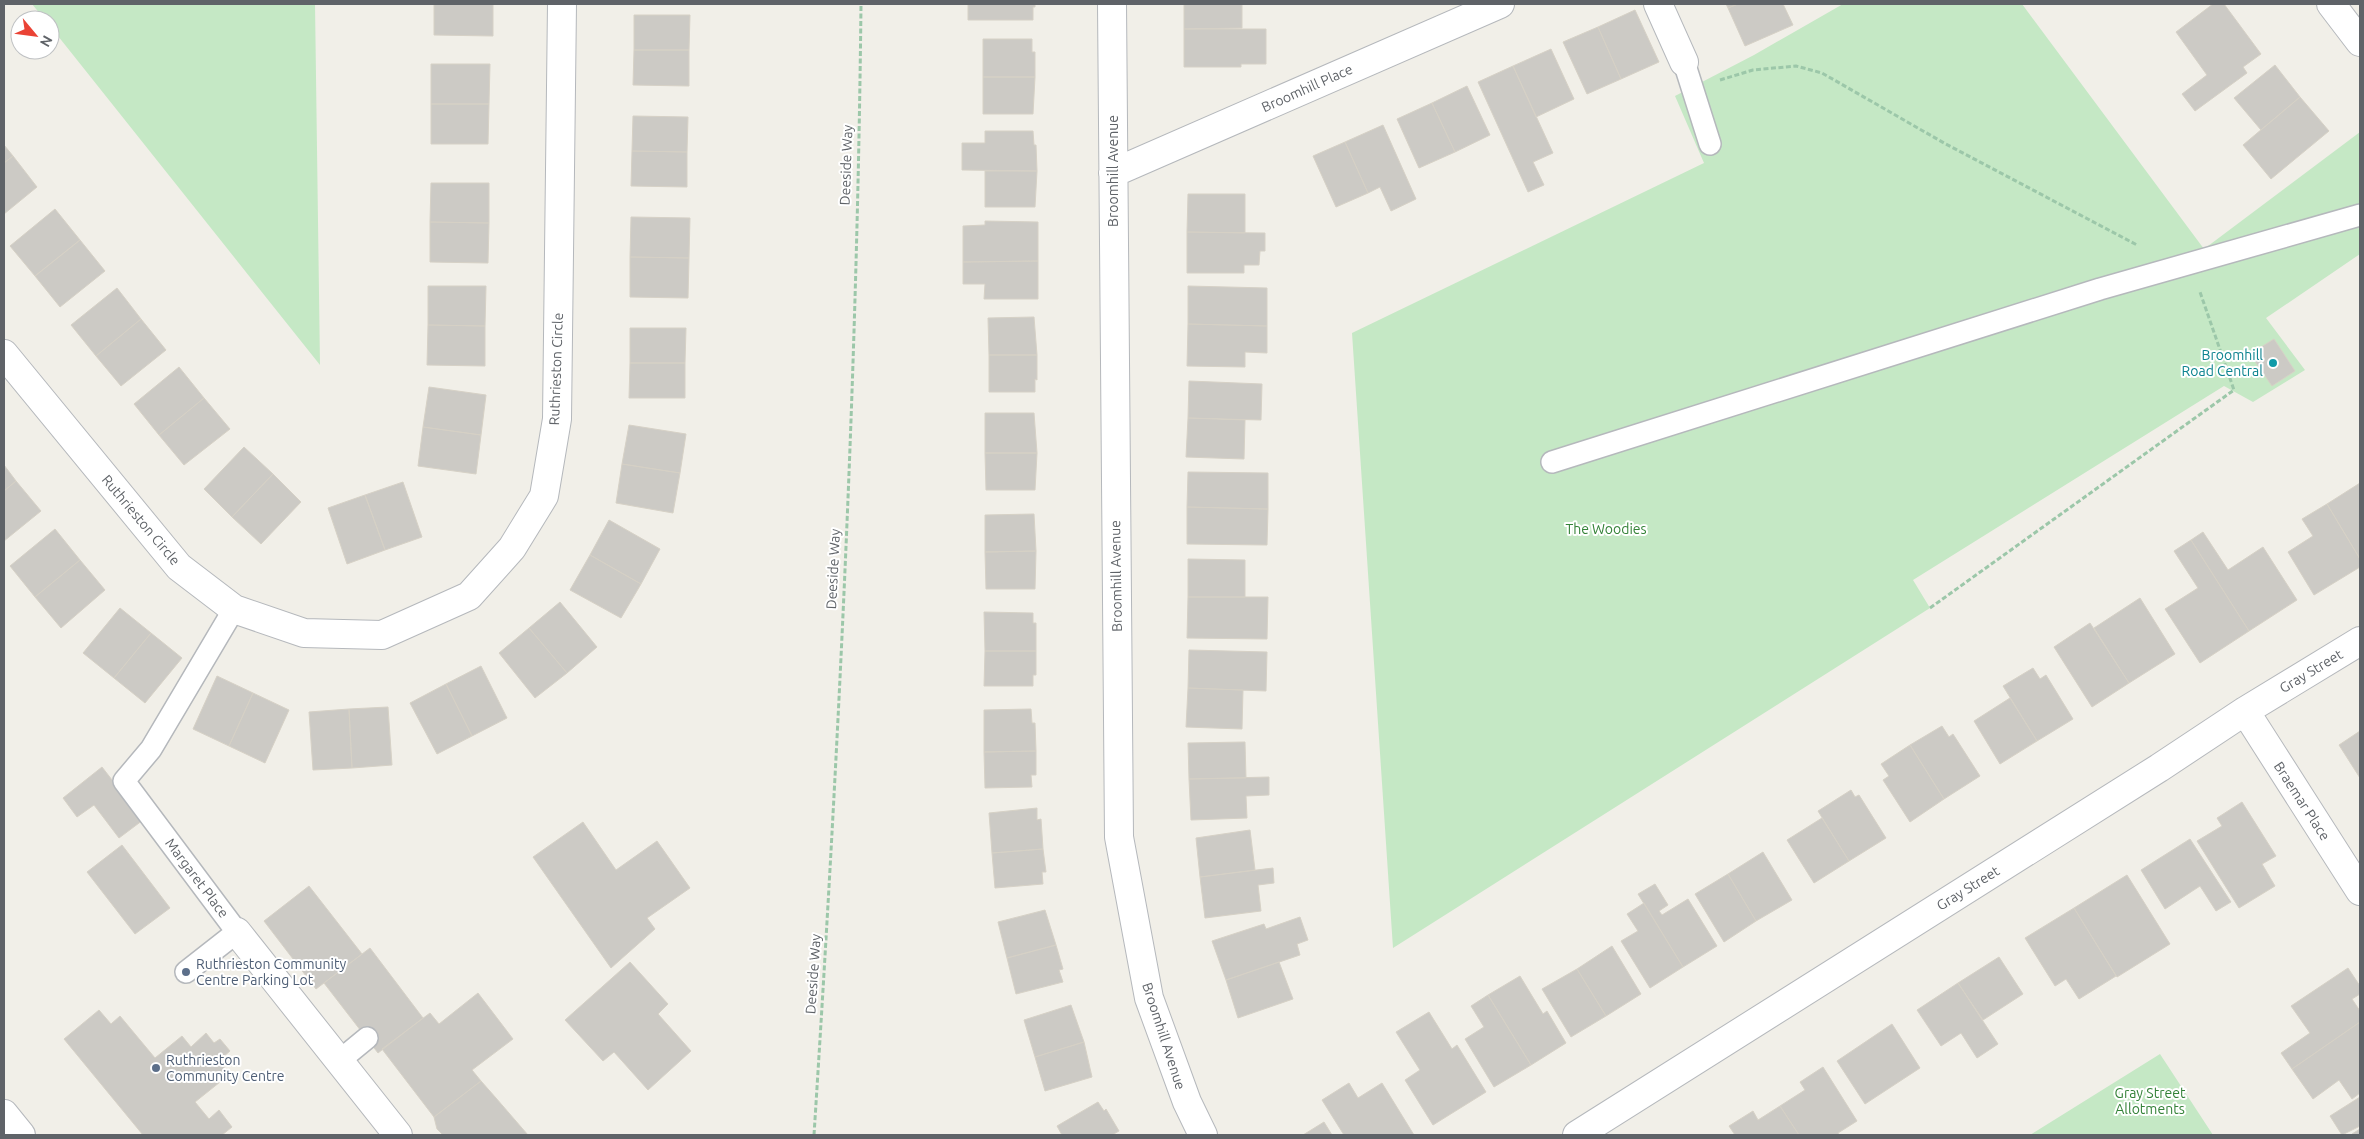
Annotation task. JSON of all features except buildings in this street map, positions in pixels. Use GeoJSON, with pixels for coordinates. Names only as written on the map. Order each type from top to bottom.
{"type":"FeatureCollection","features":[{"type":"Feature","properties":{"kind":"street","name":"Ruthrieston Circle"},"geometry":{"type":"LineString","coordinates":[[4,354],[179,567],[234,609],[304,633],[382,635],[469,596],[512,548],[544,496],[557,419],[562,4]]}},
{"type":"Feature","properties":{"kind":"street","name":"Broomhill Avenue"},"geometry":{"type":"LineString","coordinates":[[1112,4],[1118,837],[1149,998],[1186,1102],[1203,1135]]}},
{"type":"Feature","properties":{"kind":"street","name":"Broomhill Place"},"geometry":{"type":"LineString","coordinates":[[1113,173],[1500,4]]}},
{"type":"Feature","properties":{"kind":"street"},"geometry":{"type":"LineString","coordinates":[[1658,4],[1684,62]]}},
{"type":"Feature","properties":{"kind":"street"},"geometry":{"type":"LineString","coordinates":[[2331,4],[2360,42]]}},
{"type":"Feature","properties":{"kind":"street","name":"Gray Street"},"geometry":{"type":"LineString","coordinates":[[1577,1135],[2244,711],[2360,641]]}},
{"type":"Feature","properties":{"kind":"street","name":"Braemar Place"},"geometry":{"type":"LineString","coordinates":[[2244,711],[2360,891]]}},
{"type":"Feature","properties":{"kind":"street","name":"Margaret Place"},"geometry":{"type":"LineString","coordinates":[[237,932],[398,1135]]}},
{"type":"Feature","properties":{"kind":"street"},"geometry":{"type":"LineString","coordinates":[[4,1114],[21,1135]]}},
{"type":"Feature","properties":{"kind":"lane"},"geometry":{"type":"LineString","coordinates":[[1684,62],[1710,144]]}},
{"type":"Feature","properties":{"kind":"lane"},"geometry":{"type":"LineString","coordinates":[[1552,462],[2190,263],[2360,215]]}},
{"type":"Feature","properties":{"kind":"lane","name":"Margaret Place"},"geometry":{"type":"LineString","coordinates":[[234,609],[151,749],[124,780],[237,932]]}},
{"type":"Feature","properties":{"kind":"lane"},"geometry":{"type":"LineString","coordinates":[[186,972],[237,932]]}},
{"type":"Feature","properties":{"kind":"lane"},"geometry":{"type":"LineString","coordinates":[[339,1061],[367,1038]]}},
{"type":"Feature","properties":{"kind":"path","name":"Deeside Way"},"geometry":{"type":"LineString","coordinates":[[814,1135],[828,921],[850,433],[861,4]]}},
{"type":"Feature","properties":{"kind":"path"},"geometry":{"type":"LineString","coordinates":[[1684,62],[1708,66],[1720,80],[1752,70],[1796,66],[1822,73],[1944,143],[2137,245],[2190,263],[2234,390],[1930,608]]}},
{"type":"Feature","properties":{"kind":"green space"},"geometry":{"type":"Polygon","coordinates":[[[32,4],[315,4],[320,365],[60,39],[60,10],[37,10],[32,4]]]}},
{"type":"Feature","properties":{"kind":"green space","name":"The Woodies"},"geometry":{"type":"Polygon","coordinates":[[[1843,4],[2022,4],[2204,249],[2360,132],[2360,254],[2266,318],[2305,370],[2253,402],[2224,386],[1913,580],[1930,608],[1393,948],[1352,333],[1704,163],[1675,96],[1754,55],[1843,4]]]}},
{"type":"Feature","properties":{"kind":"green space","name":"Gray Street Allotments"},"geometry":{"type":"Polygon","coordinates":[[[2160,1054],[2213,1135],[2030,1135],[2160,1054]]]}},
{"type":"Feature","properties":{"kind":"place","name":"Broomhill Road Central"},"geometry":{"type":"Point","coordinates":[2273,363]}},
{"type":"Feature","properties":{"kind":"place","name":"Ruthrieston Community Centre Parking Lot"},"geometry":{"type":"Point","coordinates":[186,972]}},
{"type":"Feature","properties":{"kind":"place","name":"Ruthrieston Community Centre"},"geometry":{"type":"Point","coordinates":[156,1068]}}]}
